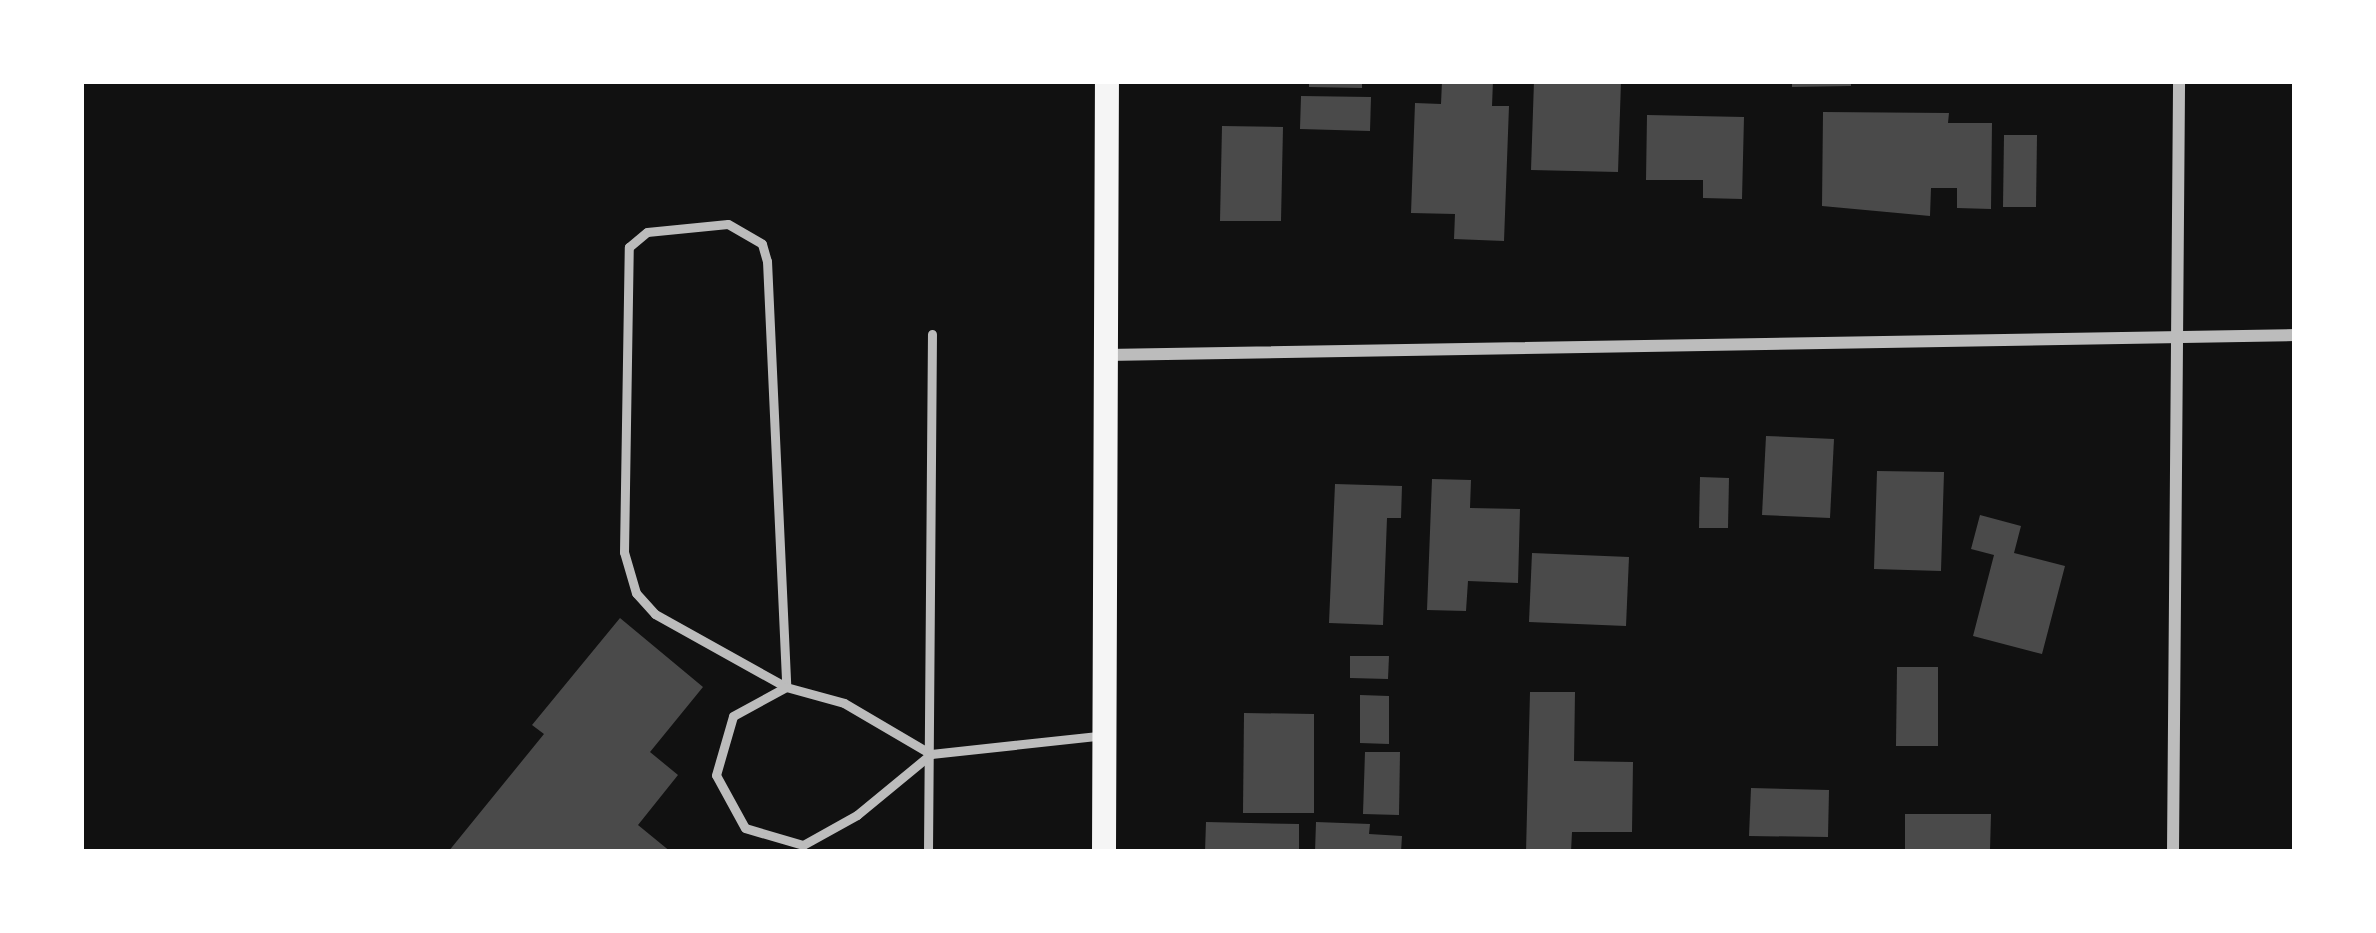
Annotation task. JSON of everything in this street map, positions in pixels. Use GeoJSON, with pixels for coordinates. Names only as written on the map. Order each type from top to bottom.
{"type":"FeatureCollection","features":[{"type":"Feature","properties":{"kind":"main road"},"geometry":{"type":"LineString","coordinates":[[1104,852],[1107,81]]}},
{"type":"Feature","properties":{"kind":"street"},"geometry":{"type":"LineString","coordinates":[[2173,852],[2179,81]]}},
{"type":"Feature","properties":{"kind":"street"},"geometry":{"type":"LineString","coordinates":[[1106,355],[2295,335]]}},
{"type":"Feature","properties":{"kind":"lane"},"geometry":{"type":"LineString","coordinates":[[786,687],[765,250],[728,224],[647,232],[629,247],[626,272],[624,552],[636,593],[655,614],[786,687],[844,703],[932,754]]}},
{"type":"Feature","properties":{"kind":"lane"},"geometry":{"type":"LineString","coordinates":[[928,852],[932,334]]}},
{"type":"Feature","properties":{"kind":"lane"},"geometry":{"type":"LineString","coordinates":[[786,687],[733,716],[716,775],[745,828],[803,844],[856,815],[932,754],[1105,735]]}},
{"type":"Feature","properties":{"kind":"building"},"geometry":{"type":"Polygon","coordinates":[[[1309,81],[1362,81],[1362,88],[1309,87],[1309,81]]]}},
{"type":"Feature","properties":{"kind":"building"},"geometry":{"type":"Polygon","coordinates":[[[1442,81],[1493,81],[1492,106],[1509,106],[1504,241],[1454,239],[1455,214],[1411,213],[1415,103],[1441,104],[1442,81]]]}},
{"type":"Feature","properties":{"kind":"building"},"geometry":{"type":"Polygon","coordinates":[[[1534,81],[1621,81],[1618,172],[1531,170],[1534,81]]]}},
{"type":"Feature","properties":{"kind":"building"},"geometry":{"type":"Polygon","coordinates":[[[1792,81],[1851,81],[1851,86],[1792,87],[1792,81]]]}},
{"type":"Feature","properties":{"kind":"building"},"geometry":{"type":"Polygon","coordinates":[[[1301,96],[1371,97],[1370,131],[1300,129],[1301,96]]]}},
{"type":"Feature","properties":{"kind":"building"},"geometry":{"type":"Polygon","coordinates":[[[1823,112],[1949,113],[1948,123],[1992,123],[1991,209],[1957,208],[1957,188],[1931,188],[1930,216],[1822,206],[1823,112]]]}},
{"type":"Feature","properties":{"kind":"building"},"geometry":{"type":"Polygon","coordinates":[[[1647,115],[1744,117],[1742,199],[1703,198],[1703,180],[1646,180],[1647,115]]]}},
{"type":"Feature","properties":{"kind":"building"},"geometry":{"type":"Polygon","coordinates":[[[1222,126],[1283,127],[1281,221],[1220,221],[1222,126]]]}},
{"type":"Feature","properties":{"kind":"building"},"geometry":{"type":"Polygon","coordinates":[[[2004,135],[2037,135],[2036,207],[2003,207],[2004,135]]]}},
{"type":"Feature","properties":{"kind":"building"},"geometry":{"type":"Polygon","coordinates":[[[1766,436],[1834,439],[1830,518],[1762,515],[1766,436]]]}},
{"type":"Feature","properties":{"kind":"building"},"geometry":{"type":"Polygon","coordinates":[[[1877,471],[1944,472],[1941,571],[1874,569],[1877,471]]]}},
{"type":"Feature","properties":{"kind":"building"},"geometry":{"type":"Polygon","coordinates":[[[1700,477],[1729,478],[1728,528],[1699,528],[1700,477]]]}},
{"type":"Feature","properties":{"kind":"building"},"geometry":{"type":"Polygon","coordinates":[[[1432,479],[1471,480],[1470,508],[1520,509],[1518,583],[1468,581],[1466,611],[1427,610],[1432,479]]]}},
{"type":"Feature","properties":{"kind":"building"},"geometry":{"type":"Polygon","coordinates":[[[1335,484],[1402,486],[1401,518],[1387,518],[1383,625],[1329,623],[1335,484]]]}},
{"type":"Feature","properties":{"kind":"building"},"geometry":{"type":"Polygon","coordinates":[[[1980,515],[2021,526],[2014,553],[2065,566],[2042,654],[1973,636],[1994,555],[1971,549],[1980,515]]]}},
{"type":"Feature","properties":{"kind":"building"},"geometry":{"type":"Polygon","coordinates":[[[1532,553],[1629,557],[1626,626],[1529,622],[1532,553]]]}},
{"type":"Feature","properties":{"kind":"building"},"geometry":{"type":"Polygon","coordinates":[[[620,618],[703,687],[650,752],[678,775],[638,825],[671,852],[448,852],[544,734],[532,725],[620,618]]]}},
{"type":"Feature","properties":{"kind":"building"},"geometry":{"type":"Polygon","coordinates":[[[1350,656],[1389,656],[1388,679],[1350,678],[1350,656]]]}},
{"type":"Feature","properties":{"kind":"building"},"geometry":{"type":"Polygon","coordinates":[[[1897,667],[1938,667],[1938,746],[1896,746],[1897,667]]]}},
{"type":"Feature","properties":{"kind":"building"},"geometry":{"type":"Polygon","coordinates":[[[1530,692],[1575,692],[1574,761],[1633,762],[1632,832],[1572,832],[1571,852],[1526,852],[1530,692]]]}},
{"type":"Feature","properties":{"kind":"building"},"geometry":{"type":"Polygon","coordinates":[[[1360,695],[1389,696],[1389,744],[1360,743],[1360,695]]]}},
{"type":"Feature","properties":{"kind":"building"},"geometry":{"type":"Polygon","coordinates":[[[1244,713],[1314,714],[1314,813],[1243,813],[1244,713]]]}},
{"type":"Feature","properties":{"kind":"building"},"geometry":{"type":"Polygon","coordinates":[[[1365,752],[1400,752],[1399,815],[1363,814],[1365,752]]]}},
{"type":"Feature","properties":{"kind":"building"},"geometry":{"type":"Polygon","coordinates":[[[1751,788],[1829,790],[1828,837],[1749,836],[1751,788]]]}},
{"type":"Feature","properties":{"kind":"building"},"geometry":{"type":"Polygon","coordinates":[[[1905,814],[1991,814],[1990,850],[1905,849],[1905,814]]]}},
{"type":"Feature","properties":{"kind":"building"},"geometry":{"type":"Polygon","coordinates":[[[1206,822],[1299,824],[1299,852],[1205,852],[1206,822]]]}},
{"type":"Feature","properties":{"kind":"building"},"geometry":{"type":"Polygon","coordinates":[[[1316,822],[1370,824],[1369,834],[1402,836],[1401,852],[1315,852],[1316,822]]]}}]}
